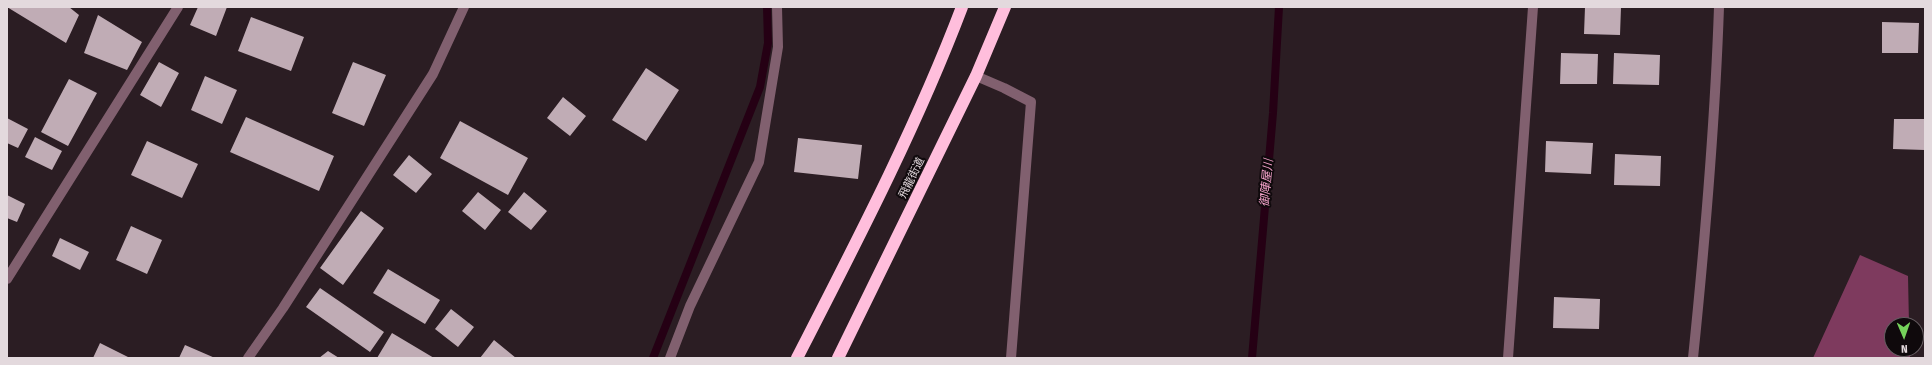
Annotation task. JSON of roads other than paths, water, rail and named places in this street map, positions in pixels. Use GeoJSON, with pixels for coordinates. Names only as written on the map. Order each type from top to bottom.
{"type":"FeatureCollection","features":[{"type":"Feature","properties":{"kind":"highway","name":"飛龍街道"},"geometry":{"type":"LineString","coordinates":[[797,358],[864,228],[949,42],[962,7]]}},
{"type":"Feature","properties":{"kind":"highway","name":"飛龍街道"},"geometry":{"type":"LineString","coordinates":[[838,358],[976,76],[1004,7]]}},
{"type":"Feature","properties":{"kind":"street"},"geometry":{"type":"LineString","coordinates":[[7,279],[178,7]]}},
{"type":"Feature","properties":{"kind":"street"},"geometry":{"type":"LineString","coordinates":[[248,358],[283,308],[432,74],[464,7]]}},
{"type":"Feature","properties":{"kind":"street"},"geometry":{"type":"LineString","coordinates":[[670,358],[690,306],[758,162],[778,47],[777,7]]}},
{"type":"Feature","properties":{"kind":"street"},"geometry":{"type":"LineString","coordinates":[[1508,358],[1533,7]]}},
{"type":"Feature","properties":{"kind":"street"},"geometry":{"type":"LineString","coordinates":[[1693,358],[1703,254],[1718,49],[1719,7]]}},
{"type":"Feature","properties":{"kind":"street"},"geometry":{"type":"LineString","coordinates":[[976,76],[1004,88],[1030,102],[1011,358]]}},
{"type":"Feature","properties":{"kind":"waterway"},"geometry":{"type":"LineString","coordinates":[[653,358],[760,87],[768,43],[767,7]]}},
{"type":"Feature","properties":{"kind":"waterway","name":"御陣屋川"},"geometry":{"type":"LineString","coordinates":[[1252,358],[1273,113],[1279,7]]}}]}
